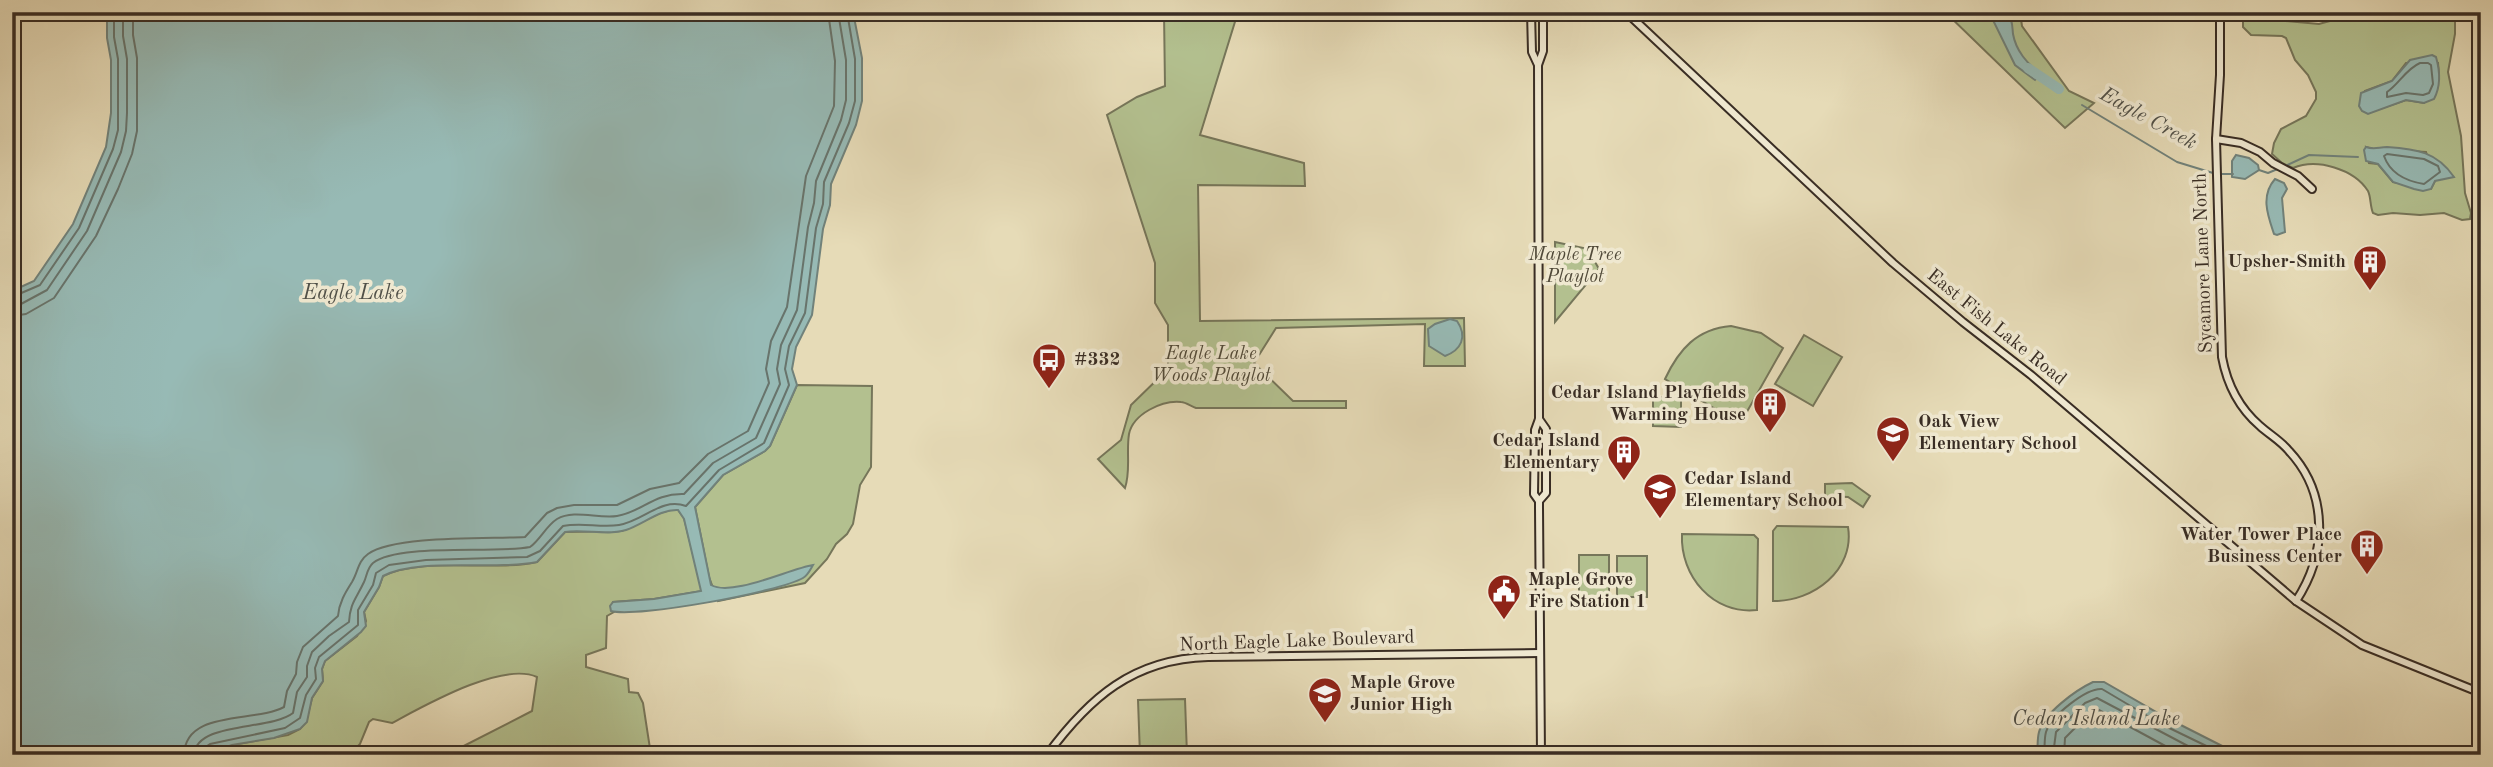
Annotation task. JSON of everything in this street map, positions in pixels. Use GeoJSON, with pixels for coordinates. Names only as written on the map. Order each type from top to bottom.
{"type":"FeatureCollection","features":[{"type":"Feature","properties":{"kind":"street"},"geometry":{"type":"LineString","coordinates":[[1531,12],[1532,51],[1538,65]]}},
{"type":"Feature","properties":{"kind":"street"},"geometry":{"type":"LineString","coordinates":[[1541,755],[1539,501],[1534,494],[1535,430],[1539,419],[1538,65],[1543,51],[1543,12]]}},
{"type":"Feature","properties":{"kind":"street","name":"East Fish Lake Road"},"geometry":{"type":"LineString","coordinates":[[1626,12],[1893,263],[2031,375],[2296,601],[2362,645],[2481,694]]}},
{"type":"Feature","properties":{"kind":"street","name":"Sycamore Lane North"},"geometry":{"type":"LineString","coordinates":[[2220,12],[2216,139],[2221,341],[2225,372],[2238,401],[2247,413],[2296,459],[2317,502],[2320,525],[2318,549],[2312,572],[2296,601]]}},
{"type":"Feature","properties":{"kind":"street"},"geometry":{"type":"LineString","coordinates":[[2216,139],[2241,143],[2260,152],[2273,163],[2298,176],[2312,189]]}},
{"type":"Feature","properties":{"kind":"street"},"geometry":{"type":"LineString","coordinates":[[1539,419],[1546,429],[1546,493],[1539,501]]}},
{"type":"Feature","properties":{"kind":"street","name":"North Eagle Lake Boulevard"},"geometry":{"type":"LineString","coordinates":[[1047,755],[1074,719],[1103,693],[1135,673],[1171,661],[1208,657],[1541,653]]}},
{"type":"Feature","properties":{"kind":"green space","name":"Eagle Lake Woods Playlot"},"geometry":{"type":"Polygon","coordinates":[[[1164,12],[1238,12],[1200,135],[1304,163],[1305,186],[1198,185],[1200,321],[1464,318],[1465,366],[1424,366],[1425,324],[1276,328],[1254,363],[1293,401],[1346,401],[1346,408],[1196,408],[1181,402],[1165,403],[1142,415],[1132,427],[1128,441],[1128,475],[1125,488],[1098,459],[1121,440],[1131,405],[1168,369],[1168,325],[1155,303],[1155,263],[1107,115],[1137,97],[1165,86],[1164,12]]]}},
{"type":"Feature","properties":{"kind":"green space"},"geometry":{"type":"Polygon","coordinates":[[[1945,12],[2020,12],[2022,26],[2069,91],[2094,103],[2065,128],[1945,12]]]}},
{"type":"Feature","properties":{"kind":"green space"},"geometry":{"type":"Polygon","coordinates":[[[2243,12],[2275,12],[2286,21],[2319,24],[2359,13],[2380,13],[2407,19],[2455,13],[2455,34],[2448,72],[2461,136],[2465,193],[2471,213],[2470,219],[2462,220],[2444,213],[2378,215],[2373,213],[2368,191],[2362,183],[2344,171],[2313,164],[2293,168],[2282,163],[2272,154],[2274,143],[2281,129],[2306,116],[2316,99],[2316,92],[2308,75],[2295,60],[2286,38],[2251,35],[2243,27],[2243,12]],[[2406,63],[2392,81],[2365,91],[2368,113],[2406,100],[2424,103],[2439,75],[2438,63],[2406,63]],[[2366,147],[2369,163],[2378,164],[2393,182],[2431,189],[2435,181],[2426,152],[2366,147]]]}},
{"type":"Feature","properties":{"kind":"green space","name":"Maple Tree Playlot"},"geometry":{"type":"Polygon","coordinates":[[[1555,242],[1593,250],[1599,269],[1555,322],[1555,242]]]}},
{"type":"Feature","properties":{"kind":"green space"},"geometry":{"type":"Polygon","coordinates":[[[1731,326],[1761,333],[1783,348],[1744,417],[1734,420],[1665,379],[1676,358],[1690,342],[1708,331],[1731,326]]]}},
{"type":"Feature","properties":{"kind":"green space"},"geometry":{"type":"Polygon","coordinates":[[[1804,335],[1842,357],[1813,406],[1775,384],[1804,335]]]}},
{"type":"Feature","properties":{"kind":"green space"},"geometry":{"type":"Polygon","coordinates":[[[797,385],[872,386],[871,467],[860,485],[853,524],[805,583],[718,601],[709,577],[695,507],[723,475],[770,446],[797,385]]]}},
{"type":"Feature","properties":{"kind":"green space"},"geometry":{"type":"Polygon","coordinates":[[[1653,397],[1681,397],[1681,427],[1653,426],[1653,397]]]}},
{"type":"Feature","properties":{"kind":"green space"},"geometry":{"type":"Polygon","coordinates":[[[1852,483],[1870,496],[1863,507],[1848,497],[1825,496],[1825,484],[1852,483]]]}},
{"type":"Feature","properties":{"kind":"green space"},"geometry":{"type":"Polygon","coordinates":[[[674,509],[684,518],[702,591],[613,602],[611,610],[614,612],[607,616],[606,648],[586,655],[586,667],[628,679],[629,692],[638,693],[643,703],[651,755],[446,755],[532,711],[537,677],[522,674],[484,680],[423,706],[392,723],[373,719],[369,722],[360,744],[349,755],[205,755],[232,745],[288,735],[300,729],[306,722],[312,698],[323,681],[322,669],[325,661],[357,636],[366,621],[364,612],[383,576],[400,570],[438,565],[499,566],[537,562],[565,532],[622,531],[674,509]]]}},
{"type":"Feature","properties":{"kind":"green space"},"geometry":{"type":"Polygon","coordinates":[[[1777,526],[1848,527],[1845,557],[1838,570],[1816,589],[1803,596],[1773,601],[1773,531],[1777,526]]]}},
{"type":"Feature","properties":{"kind":"green space"},"geometry":{"type":"Polygon","coordinates":[[[1682,534],[1754,535],[1758,539],[1757,610],[1726,606],[1702,590],[1687,564],[1682,534]]]}},
{"type":"Feature","properties":{"kind":"green space"},"geometry":{"type":"Polygon","coordinates":[[[1579,555],[1609,555],[1609,597],[1579,597],[1579,555]]]}},
{"type":"Feature","properties":{"kind":"green space"},"geometry":{"type":"Polygon","coordinates":[[[1617,556],[1647,556],[1647,597],[1617,597],[1617,556]]]}},
{"type":"Feature","properties":{"kind":"green space"},"geometry":{"type":"Polygon","coordinates":[[[1185,699],[1187,755],[1140,755],[1138,700],[1185,699]]]}},
{"type":"Feature","properties":{"kind":"water","name":"Eagle Lake"},"geometry":{"type":"Polygon","coordinates":[[[107,12],[853,12],[862,58],[862,101],[856,125],[831,184],[812,315],[796,347],[792,369],[797,385],[770,446],[723,475],[695,507],[711,585],[720,588],[746,585],[813,565],[808,574],[789,584],[708,602],[649,611],[611,611],[613,602],[654,599],[701,591],[684,519],[678,510],[671,510],[619,532],[565,532],[537,562],[417,567],[383,576],[364,612],[366,626],[325,661],[322,669],[323,681],[312,698],[307,722],[300,729],[274,738],[232,745],[205,755],[12,755],[12,291],[34,281],[73,224],[106,147],[111,113],[107,12]]]}},
{"type":"Feature","properties":{"kind":"water"},"geometry":{"type":"Polygon","coordinates":[[[1989,12],[2006,12],[2012,23],[2014,40],[2019,51],[2040,74],[2035,80],[2015,65],[1989,12]]]}},
{"type":"Feature","properties":{"kind":"water"},"geometry":{"type":"Polygon","coordinates":[[[2432,55],[2436,57],[2439,73],[2434,99],[2424,103],[2406,100],[2368,114],[2362,111],[2359,106],[2361,93],[2392,81],[2410,60],[2432,55]]]}},
{"type":"Feature","properties":{"kind":"water"},"geometry":{"type":"Polygon","coordinates":[[[2366,147],[2398,148],[2425,153],[2441,162],[2454,177],[2435,181],[2431,189],[2423,191],[2393,182],[2378,164],[2366,161],[2366,147]]]}},
{"type":"Feature","properties":{"kind":"water"},"geometry":{"type":"Polygon","coordinates":[[[2236,155],[2249,158],[2258,165],[2259,170],[2245,179],[2232,177],[2232,161],[2236,155]]]}},
{"type":"Feature","properties":{"kind":"water"},"geometry":{"type":"Polygon","coordinates":[[[2275,179],[2284,183],[2287,189],[2282,198],[2285,232],[2277,235],[2274,234],[2267,206],[2268,192],[2275,179]]]}},
{"type":"Feature","properties":{"kind":"water"},"geometry":{"type":"Polygon","coordinates":[[[1450,319],[1457,321],[1462,338],[1459,347],[1445,356],[1429,346],[1428,329],[1450,319]]]}},
{"type":"Feature","properties":{"kind":"water","name":"Cedar Island Lake"},"geometry":{"type":"Polygon","coordinates":[[[2093,682],[2104,682],[2240,755],[2037,755],[2039,732],[2047,717],[2070,696],[2093,682]]]}},
{"type":"Feature","properties":{"kind":"waterway","name":"Eagle Creek"},"geometry":{"type":"LineString","coordinates":[[2028,68],[2059,89]]}},
{"type":"Feature","properties":{"kind":"waterway","name":"Eagle Creek"},"geometry":{"type":"LineString","coordinates":[[2082,105],[2177,162],[2213,173]]}},
{"type":"Feature","properties":{"kind":"waterway","name":"Eagle Creek"},"geometry":{"type":"LineString","coordinates":[[2285,166],[2309,155],[2358,157]]}},
{"type":"Feature","properties":{"kind":"waterway","name":"Eagle Creek"},"geometry":{"type":"LineString","coordinates":[[2259,170],[2268,173],[2280,168]]}},
{"type":"Feature","properties":{"kind":"waterway","name":"Eagle Creek"},"geometry":{"type":"LineString","coordinates":[[2218,174],[2233,174]]}},
{"type":"Feature","properties":{"kind":"place","name":"Upsher-Smith"},"geometry":{"type":"Point","coordinates":[2370,292]}},
{"type":"Feature","properties":{"kind":"place","name":"#332"},"geometry":{"type":"Point","coordinates":[1049,390]}},
{"type":"Feature","properties":{"kind":"place","name":"Cedar Island Playfields Warming House"},"geometry":{"type":"Point","coordinates":[1770,434]}},
{"type":"Feature","properties":{"kind":"place","name":"Oak View Elementary School"},"geometry":{"type":"Point","coordinates":[1893,463]}},
{"type":"Feature","properties":{"kind":"place","name":"Cedar Island Elementary"},"geometry":{"type":"Point","coordinates":[1624,482]}},
{"type":"Feature","properties":{"kind":"place","name":"Cedar Island Elementary School"},"geometry":{"type":"Point","coordinates":[1660,520]}},
{"type":"Feature","properties":{"kind":"place","name":"Water Tower Place Business Center"},"geometry":{"type":"Point","coordinates":[2367,576]}},
{"type":"Feature","properties":{"kind":"place","name":"Maple Grove Fire Station 1"},"geometry":{"type":"Point","coordinates":[1504,621]}},
{"type":"Feature","properties":{"kind":"place","name":"Maple Grove Junior High"},"geometry":{"type":"Point","coordinates":[1325,724]}}]}
